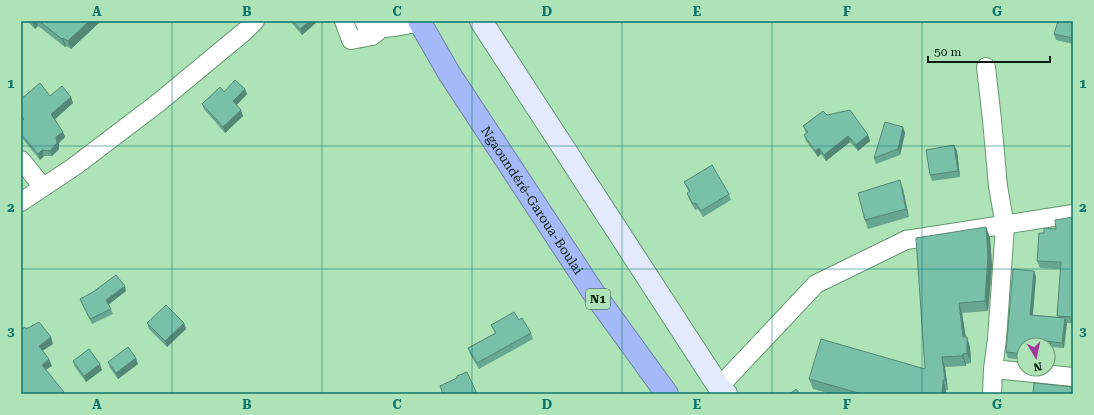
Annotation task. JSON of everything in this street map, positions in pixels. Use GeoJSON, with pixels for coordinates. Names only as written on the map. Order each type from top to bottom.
{"type":"FeatureCollection","features":[{"type":"Feature","properties":{"kind":"highway","name":"Ngaoundéré-Garoua-Boulai"},"geometry":{"type":"LineString","coordinates":[[420,22],[449,72],[592,292],[667,394]]}},
{"type":"Feature","properties":{"kind":"street"},"geometry":{"type":"LineString","coordinates":[[21,202],[75,166],[158,103],[246,31],[255,21]]}},
{"type":"Feature","properties":{"kind":"street"},"geometry":{"type":"LineString","coordinates":[[344,21],[351,40],[372,36],[382,28]]}},
{"type":"Feature","properties":{"kind":"street"},"geometry":{"type":"LineString","coordinates":[[364,21],[366,26],[371,28],[382,28],[420,22]]}},
{"type":"Feature","properties":{"kind":"street"},"geometry":{"type":"LineString","coordinates":[[481,21],[723,391],[816,284],[906,240],[1004,226],[1073,214]]}},
{"type":"Feature","properties":{"kind":"street"},"geometry":{"type":"LineString","coordinates":[[986,67],[998,186],[1004,226],[992,394]]}},
{"type":"Feature","properties":{"kind":"street"},"geometry":{"type":"LineString","coordinates":[[21,160],[43,187]]}},
{"type":"Feature","properties":{"kind":"street"},"geometry":{"type":"LineString","coordinates":[[993,369],[1073,377]]}},
{"type":"Feature","properties":{"kind":"building"},"geometry":{"type":"Polygon","coordinates":[[[39,21],[89,21],[68,41],[63,38],[62,39],[39,21]]]}},
{"type":"Feature","properties":{"kind":"building"},"geometry":{"type":"Polygon","coordinates":[[[293,21],[310,21],[300,29],[293,21]]]}},
{"type":"Feature","properties":{"kind":"building"},"geometry":{"type":"Polygon","coordinates":[[[1058,21],[1073,21],[1073,38],[1054,34],[1058,21]]]}},
{"type":"Feature","properties":{"kind":"building"},"geometry":{"type":"Polygon","coordinates":[[[235,80],[245,89],[233,101],[241,110],[223,127],[202,104],[220,87],[224,92],[235,80]]]}},
{"type":"Feature","properties":{"kind":"building"},"geometry":{"type":"Polygon","coordinates":[[[40,83],[50,96],[62,86],[71,97],[51,114],[63,132],[56,137],[57,143],[50,151],[42,150],[38,154],[21,134],[21,121],[24,119],[21,115],[21,99],[40,83]]]}},
{"type":"Feature","properties":{"kind":"building"},"geometry":{"type":"Polygon","coordinates":[[[850,110],[868,135],[856,145],[848,136],[824,155],[819,148],[815,151],[804,135],[808,132],[803,126],[823,111],[827,115],[850,110]]]}},
{"type":"Feature","properties":{"kind":"building"},"geometry":{"type":"Polygon","coordinates":[[[885,122],[903,127],[898,149],[874,158],[885,122]]]}},
{"type":"Feature","properties":{"kind":"building"},"geometry":{"type":"Polygon","coordinates":[[[954,145],[958,171],[930,175],[926,150],[954,145]]]}},
{"type":"Feature","properties":{"kind":"building"},"geometry":{"type":"Polygon","coordinates":[[[712,165],[729,194],[701,211],[696,203],[693,204],[687,193],[690,191],[684,182],[712,165]]]}},
{"type":"Feature","properties":{"kind":"building"},"geometry":{"type":"Polygon","coordinates":[[[900,180],[906,209],[865,220],[858,193],[900,180]]]}},
{"type":"Feature","properties":{"kind":"building"},"geometry":{"type":"Polygon","coordinates":[[[1073,217],[1073,317],[1057,316],[1061,262],[1037,261],[1039,233],[1044,233],[1044,228],[1056,229],[1055,220],[1073,217]]]}},
{"type":"Feature","properties":{"kind":"building"},"geometry":{"type":"Polygon","coordinates":[[[986,227],[988,256],[985,301],[959,303],[963,337],[967,337],[967,353],[963,354],[962,356],[942,357],[945,380],[943,380],[942,394],[862,394],[809,379],[821,339],[925,369],[916,238],[986,227]]]}},
{"type":"Feature","properties":{"kind":"building"},"geometry":{"type":"Polygon","coordinates":[[[1013,269],[1034,271],[1030,315],[1065,318],[1062,343],[1056,342],[1056,337],[1016,337],[1016,353],[1006,352],[1013,269]]]}},
{"type":"Feature","properties":{"kind":"building"},"geometry":{"type":"Polygon","coordinates":[[[116,275],[125,286],[106,300],[111,309],[90,319],[80,299],[93,292],[116,275]]]}},
{"type":"Feature","properties":{"kind":"building"},"geometry":{"type":"Polygon","coordinates":[[[166,305],[184,323],[165,341],[147,323],[166,305]]]}},
{"type":"Feature","properties":{"kind":"building"},"geometry":{"type":"Polygon","coordinates":[[[514,312],[519,320],[522,318],[531,333],[477,363],[468,348],[496,333],[491,325],[514,312]]]}},
{"type":"Feature","properties":{"kind":"building"},"geometry":{"type":"Polygon","coordinates":[[[39,322],[51,337],[39,346],[49,359],[42,365],[64,392],[62,394],[21,394],[21,330],[39,322]]]}},
{"type":"Feature","properties":{"kind":"building"},"geometry":{"type":"Polygon","coordinates":[[[128,347],[136,358],[116,373],[108,362],[128,347]]]}},
{"type":"Feature","properties":{"kind":"building"},"geometry":{"type":"Polygon","coordinates":[[[89,349],[100,364],[84,376],[73,361],[89,349]]]}},
{"type":"Feature","properties":{"kind":"building"},"geometry":{"type":"Polygon","coordinates":[[[467,372],[477,394],[443,394],[440,386],[467,372]]]}},
{"type":"Feature","properties":{"kind":"building"},"geometry":{"type":"Polygon","coordinates":[[[1034,383],[1073,387],[1073,394],[1033,394],[1034,383]]]}},
{"type":"Feature","properties":{"kind":"building"},"geometry":{"type":"Polygon","coordinates":[[[796,389],[800,394],[790,394],[796,389]]]}}]}
